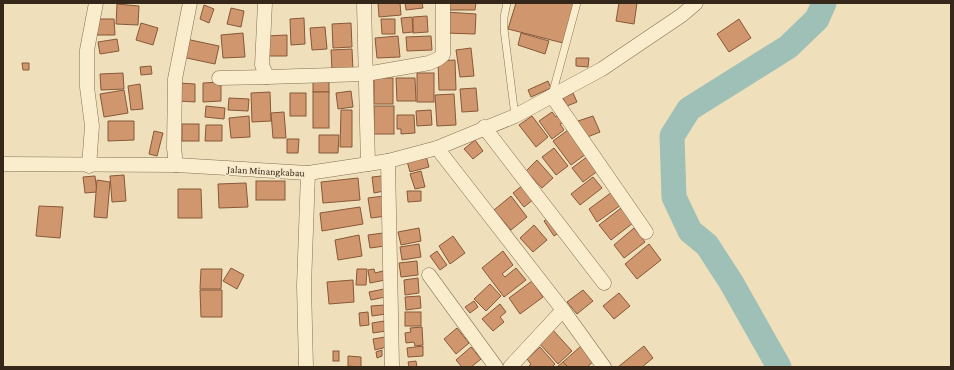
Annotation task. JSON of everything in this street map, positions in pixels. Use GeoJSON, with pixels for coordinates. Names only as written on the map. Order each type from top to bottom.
{"type":"FeatureCollection","features":[{"type":"Feature","properties":{"kind":"street"},"geometry":{"type":"LineString","coordinates":[[89,166],[92,126],[87,87],[87,50],[96,3]]}},
{"type":"Feature","properties":{"kind":"street"},"geometry":{"type":"LineString","coordinates":[[176,165],[174,148],[175,79],[190,3]]}},
{"type":"Feature","properties":{"kind":"street"},"geometry":{"type":"LineString","coordinates":[[265,3],[262,65],[266,77]]}},
{"type":"Feature","properties":{"kind":"street"},"geometry":{"type":"LineString","coordinates":[[364,3],[368,164]]}},
{"type":"Feature","properties":{"kind":"street"},"geometry":{"type":"LineString","coordinates":[[219,78],[366,74],[429,63],[443,55],[443,3]]}},
{"type":"Feature","properties":{"kind":"street","name":"Jalan Minangkabau"},"geometry":{"type":"LineString","coordinates":[[3,164],[89,166],[176,165],[308,173],[388,161],[437,148],[515,116],[602,69],[682,15],[696,3]]}},
{"type":"Feature","properties":{"kind":"street"},"geometry":{"type":"LineString","coordinates":[[552,96],[646,232]]}},
{"type":"Feature","properties":{"kind":"street"},"geometry":{"type":"LineString","coordinates":[[484,128],[604,282]]}},
{"type":"Feature","properties":{"kind":"street"},"geometry":{"type":"LineString","coordinates":[[437,148],[563,310],[604,367]]}},
{"type":"Feature","properties":{"kind":"street"},"geometry":{"type":"LineString","coordinates":[[388,161],[392,366]]}},
{"type":"Feature","properties":{"kind":"street"},"geometry":{"type":"LineString","coordinates":[[306,367],[304,286],[308,173]]}},
{"type":"Feature","properties":{"kind":"street"},"geometry":{"type":"LineString","coordinates":[[430,275],[496,367]]}},
{"type":"Feature","properties":{"kind":"street"},"geometry":{"type":"LineString","coordinates":[[517,365],[563,310]]}},
{"type":"Feature","properties":{"kind":"lane"},"geometry":{"type":"LineString","coordinates":[[507,3],[504,17],[505,44],[515,116]]}},
{"type":"Feature","properties":{"kind":"lane"},"geometry":{"type":"LineString","coordinates":[[552,96],[577,3]]}},
{"type":"Feature","properties":{"kind":"building"},"geometry":{"type":"Polygon","coordinates":[[[378,3],[400,3],[401,15],[379,17],[378,3]]]}},
{"type":"Feature","properties":{"kind":"building"},"geometry":{"type":"Polygon","coordinates":[[[405,3],[422,3],[423,8],[406,10],[405,3]]]}},
{"type":"Feature","properties":{"kind":"building"},"geometry":{"type":"Polygon","coordinates":[[[446,3],[476,3],[475,10],[446,10],[446,3]]]}},
{"type":"Feature","properties":{"kind":"building"},"geometry":{"type":"Polygon","coordinates":[[[516,3],[574,3],[563,43],[508,29],[516,3]]]}},
{"type":"Feature","properties":{"kind":"building"},"geometry":{"type":"Polygon","coordinates":[[[619,3],[637,3],[634,24],[616,21],[619,3]]]}},
{"type":"Feature","properties":{"kind":"building"},"geometry":{"type":"Polygon","coordinates":[[[117,4],[139,6],[138,25],[116,24],[117,4]]]}},
{"type":"Feature","properties":{"kind":"building"},"geometry":{"type":"Polygon","coordinates":[[[204,5],[214,9],[209,23],[200,19],[204,5]]]}},
{"type":"Feature","properties":{"kind":"building"},"geometry":{"type":"Polygon","coordinates":[[[231,8],[244,11],[241,27],[227,24],[231,8]]]}},
{"type":"Feature","properties":{"kind":"building"},"geometry":{"type":"Polygon","coordinates":[[[446,12],[476,14],[475,34],[445,33],[446,12]]]}},
{"type":"Feature","properties":{"kind":"building"},"geometry":{"type":"Polygon","coordinates":[[[427,16],[428,32],[413,33],[413,17],[427,16]]]}},
{"type":"Feature","properties":{"kind":"building"},"geometry":{"type":"Polygon","coordinates":[[[412,17],[413,32],[403,33],[401,18],[412,17]]]}},
{"type":"Feature","properties":{"kind":"building"},"geometry":{"type":"Polygon","coordinates":[[[304,18],[305,44],[291,45],[290,19],[304,18]]]}},
{"type":"Feature","properties":{"kind":"building"},"geometry":{"type":"Polygon","coordinates":[[[96,19],[114,19],[115,35],[97,35],[96,19]]]}},
{"type":"Feature","properties":{"kind":"building"},"geometry":{"type":"Polygon","coordinates":[[[381,19],[395,19],[395,34],[382,34],[381,19]]]}},
{"type":"Feature","properties":{"kind":"building"},"geometry":{"type":"Polygon","coordinates":[[[739,19],[751,38],[729,52],[717,34],[739,19]]]}},
{"type":"Feature","properties":{"kind":"building"},"geometry":{"type":"Polygon","coordinates":[[[141,23],[158,28],[153,45],[136,40],[141,23]]]}},
{"type":"Feature","properties":{"kind":"building"},"geometry":{"type":"Polygon","coordinates":[[[351,23],[352,47],[333,48],[332,24],[351,23]]]}},
{"type":"Feature","properties":{"kind":"building"},"geometry":{"type":"Polygon","coordinates":[[[325,27],[327,49],[312,50],[310,28],[325,27]]]}},
{"type":"Feature","properties":{"kind":"building"},"geometry":{"type":"Polygon","coordinates":[[[243,33],[245,57],[223,58],[221,35],[243,33]]]}},
{"type":"Feature","properties":{"kind":"building"},"geometry":{"type":"Polygon","coordinates":[[[521,33],[549,41],[545,54],[518,45],[521,33]]]}},
{"type":"Feature","properties":{"kind":"building"},"geometry":{"type":"Polygon","coordinates":[[[287,35],[287,56],[267,56],[266,36],[287,35]]]}},
{"type":"Feature","properties":{"kind":"building"},"geometry":{"type":"Polygon","coordinates":[[[398,36],[400,57],[377,58],[375,38],[398,36]]]}},
{"type":"Feature","properties":{"kind":"building"},"geometry":{"type":"Polygon","coordinates":[[[431,36],[432,50],[407,51],[406,37],[431,36]]]}},
{"type":"Feature","properties":{"kind":"building"},"geometry":{"type":"Polygon","coordinates":[[[117,39],[119,51],[100,54],[98,42],[117,39]]]}},
{"type":"Feature","properties":{"kind":"building"},"geometry":{"type":"Polygon","coordinates":[[[186,39],[219,46],[215,64],[182,57],[186,39]]]}},
{"type":"Feature","properties":{"kind":"building"},"geometry":{"type":"Polygon","coordinates":[[[471,48],[474,76],[460,77],[456,50],[471,48]]]}},
{"type":"Feature","properties":{"kind":"building"},"geometry":{"type":"Polygon","coordinates":[[[352,49],[353,71],[332,71],[331,50],[352,49]]]}},
{"type":"Feature","properties":{"kind":"building"},"geometry":{"type":"Polygon","coordinates":[[[576,58],[589,58],[588,67],[576,66],[576,58]]]}},
{"type":"Feature","properties":{"kind":"building"},"geometry":{"type":"Polygon","coordinates":[[[455,60],[456,90],[439,90],[438,61],[455,60]]]}},
{"type":"Feature","properties":{"kind":"building"},"geometry":{"type":"Polygon","coordinates":[[[22,63],[29,63],[29,70],[23,70],[22,63]]]}},
{"type":"Feature","properties":{"kind":"building"},"geometry":{"type":"Polygon","coordinates":[[[151,66],[152,74],[141,75],[140,67],[151,66]]]}},
{"type":"Feature","properties":{"kind":"building"},"geometry":{"type":"Polygon","coordinates":[[[123,73],[124,89],[101,90],[100,74],[123,73]]]}},
{"type":"Feature","properties":{"kind":"building"},"geometry":{"type":"Polygon","coordinates":[[[417,73],[434,73],[434,102],[417,102],[417,73]]]}},
{"type":"Feature","properties":{"kind":"building"},"geometry":{"type":"Polygon","coordinates":[[[313,77],[329,77],[329,92],[313,92],[313,77]]]}},
{"type":"Feature","properties":{"kind":"building"},"geometry":{"type":"Polygon","coordinates":[[[374,78],[393,78],[393,104],[374,104],[374,78]]]}},
{"type":"Feature","properties":{"kind":"building"},"geometry":{"type":"Polygon","coordinates":[[[396,78],[415,78],[416,101],[397,101],[396,78]]]}},
{"type":"Feature","properties":{"kind":"building"},"geometry":{"type":"Polygon","coordinates":[[[548,81],[551,88],[531,97],[528,90],[548,81]]]}},
{"type":"Feature","properties":{"kind":"building"},"geometry":{"type":"Polygon","coordinates":[[[221,82],[221,101],[203,102],[203,83],[221,82]]]}},
{"type":"Feature","properties":{"kind":"building"},"geometry":{"type":"Polygon","coordinates":[[[179,83],[195,84],[195,102],[179,101],[179,83]]]}},
{"type":"Feature","properties":{"kind":"building"},"geometry":{"type":"Polygon","coordinates":[[[140,84],[143,109],[131,110],[128,86],[140,84]]]}},
{"type":"Feature","properties":{"kind":"building"},"geometry":{"type":"Polygon","coordinates":[[[476,88],[478,111],[462,112],[460,89],[476,88]]]}},
{"type":"Feature","properties":{"kind":"building"},"geometry":{"type":"Polygon","coordinates":[[[124,90],[128,113],[104,117],[100,94],[124,90]]]}},
{"type":"Feature","properties":{"kind":"building"},"geometry":{"type":"Polygon","coordinates":[[[351,91],[353,107],[338,109],[336,93],[351,91]]]}},
{"type":"Feature","properties":{"kind":"building"},"geometry":{"type":"Polygon","coordinates":[[[270,92],[271,121],[252,122],[251,93],[270,92]]]}},
{"type":"Feature","properties":{"kind":"building"},"geometry":{"type":"Polygon","coordinates":[[[313,92],[329,92],[329,128],[313,128],[313,92]]]}},
{"type":"Feature","properties":{"kind":"building"},"geometry":{"type":"Polygon","coordinates":[[[290,93],[306,93],[306,116],[290,116],[290,93]]]}},
{"type":"Feature","properties":{"kind":"building"},"geometry":{"type":"Polygon","coordinates":[[[573,93],[577,102],[567,106],[563,98],[573,93]]]}},
{"type":"Feature","properties":{"kind":"building"},"geometry":{"type":"Polygon","coordinates":[[[454,94],[456,125],[437,126],[435,95],[454,94]]]}},
{"type":"Feature","properties":{"kind":"building"},"geometry":{"type":"Polygon","coordinates":[[[229,98],[249,99],[248,111],[228,110],[229,98]]]}},
{"type":"Feature","properties":{"kind":"building"},"geometry":{"type":"Polygon","coordinates":[[[206,106],[225,108],[224,119],[205,117],[206,106]]]}},
{"type":"Feature","properties":{"kind":"building"},"geometry":{"type":"Polygon","coordinates":[[[374,106],[394,106],[394,134],[374,134],[374,106]]]}},
{"type":"Feature","properties":{"kind":"building"},"geometry":{"type":"Polygon","coordinates":[[[341,110],[352,110],[352,147],[340,147],[341,110]]]}},
{"type":"Feature","properties":{"kind":"building"},"geometry":{"type":"Polygon","coordinates":[[[431,110],[432,125],[417,126],[416,111],[431,110]]]}},
{"type":"Feature","properties":{"kind":"building"},"geometry":{"type":"Polygon","coordinates":[[[284,112],[286,138],[273,138],[271,113],[284,112]]]}},
{"type":"Feature","properties":{"kind":"building"},"geometry":{"type":"Polygon","coordinates":[[[552,112],[556,117],[559,115],[564,122],[560,124],[564,130],[552,139],[539,121],[552,112]]]}},
{"type":"Feature","properties":{"kind":"building"},"geometry":{"type":"Polygon","coordinates":[[[397,115],[414,115],[415,133],[401,134],[401,129],[397,129],[397,115]]]}},
{"type":"Feature","properties":{"kind":"building"},"geometry":{"type":"Polygon","coordinates":[[[249,116],[250,137],[231,138],[229,118],[249,116]]]}},
{"type":"Feature","properties":{"kind":"building"},"geometry":{"type":"Polygon","coordinates":[[[532,116],[548,137],[536,147],[519,125],[532,116]]]}},
{"type":"Feature","properties":{"kind":"building"},"geometry":{"type":"Polygon","coordinates":[[[593,116],[600,132],[585,138],[578,121],[593,116]]]}},
{"type":"Feature","properties":{"kind":"building"},"geometry":{"type":"Polygon","coordinates":[[[108,121],[134,121],[134,140],[108,141],[108,121]]]}},
{"type":"Feature","properties":{"kind":"building"},"geometry":{"type":"Polygon","coordinates":[[[182,124],[199,124],[199,141],[182,141],[182,124]]]}},
{"type":"Feature","properties":{"kind":"building"},"geometry":{"type":"Polygon","coordinates":[[[206,125],[222,125],[222,141],[205,141],[206,125]]]}},
{"type":"Feature","properties":{"kind":"building"},"geometry":{"type":"Polygon","coordinates":[[[568,130],[586,154],[571,165],[553,141],[568,130]]]}},
{"type":"Feature","properties":{"kind":"building"},"geometry":{"type":"Polygon","coordinates":[[[154,131],[163,133],[157,156],[149,154],[154,131]]]}},
{"type":"Feature","properties":{"kind":"building"},"geometry":{"type":"Polygon","coordinates":[[[319,135],[339,135],[338,153],[319,153],[319,135]]]}},
{"type":"Feature","properties":{"kind":"building"},"geometry":{"type":"Polygon","coordinates":[[[287,139],[299,139],[298,153],[287,153],[287,139]]]}},
{"type":"Feature","properties":{"kind":"building"},"geometry":{"type":"Polygon","coordinates":[[[475,140],[483,151],[473,159],[464,149],[475,140]]]}},
{"type":"Feature","properties":{"kind":"building"},"geometry":{"type":"Polygon","coordinates":[[[554,148],[568,166],[556,175],[542,157],[554,148]]]}},
{"type":"Feature","properties":{"kind":"building"},"geometry":{"type":"Polygon","coordinates":[[[426,156],[429,167],[410,172],[407,161],[426,156]]]}},
{"type":"Feature","properties":{"kind":"building"},"geometry":{"type":"Polygon","coordinates":[[[588,156],[599,170],[583,182],[572,168],[588,156]]]}},
{"type":"Feature","properties":{"kind":"building"},"geometry":{"type":"Polygon","coordinates":[[[537,160],[553,178],[542,188],[526,171],[537,160]]]}},
{"type":"Feature","properties":{"kind":"building"},"geometry":{"type":"Polygon","coordinates":[[[421,171],[425,187],[415,189],[410,174],[421,171]]]}},
{"type":"Feature","properties":{"kind":"building"},"geometry":{"type":"Polygon","coordinates":[[[124,175],[126,201],[112,202],[110,176],[124,175]]]}},
{"type":"Feature","properties":{"kind":"building"},"geometry":{"type":"Polygon","coordinates":[[[95,176],[97,192],[85,193],[83,177],[95,176]]]}},
{"type":"Feature","properties":{"kind":"building"},"geometry":{"type":"Polygon","coordinates":[[[382,176],[384,191],[374,193],[372,177],[382,176]]]}},
{"type":"Feature","properties":{"kind":"building"},"geometry":{"type":"Polygon","coordinates":[[[593,177],[602,188],[580,205],[571,194],[593,177]]]}},
{"type":"Feature","properties":{"kind":"building"},"geometry":{"type":"Polygon","coordinates":[[[358,178],[360,200],[323,203],[321,182],[358,178]]]}},
{"type":"Feature","properties":{"kind":"building"},"geometry":{"type":"Polygon","coordinates":[[[97,180],[110,182],[107,218],[94,217],[97,180]]]}},
{"type":"Feature","properties":{"kind":"building"},"geometry":{"type":"Polygon","coordinates":[[[256,181],[285,181],[285,200],[256,200],[256,181]]]}},
{"type":"Feature","properties":{"kind":"building"},"geometry":{"type":"Polygon","coordinates":[[[246,183],[248,207],[219,208],[218,184],[246,183]]]}},
{"type":"Feature","properties":{"kind":"building"},"geometry":{"type":"Polygon","coordinates":[[[523,185],[534,199],[524,207],[513,193],[523,185]]]}},
{"type":"Feature","properties":{"kind":"building"},"geometry":{"type":"Polygon","coordinates":[[[178,189],[201,189],[202,218],[178,218],[178,189]]]}},
{"type":"Feature","properties":{"kind":"building"},"geometry":{"type":"Polygon","coordinates":[[[407,191],[421,191],[421,201],[408,202],[407,191]]]}},
{"type":"Feature","properties":{"kind":"building"},"geometry":{"type":"Polygon","coordinates":[[[612,192],[621,205],[597,222],[589,209],[612,192]]]}},
{"type":"Feature","properties":{"kind":"building"},"geometry":{"type":"Polygon","coordinates":[[[384,196],[387,216],[371,218],[368,198],[384,196]]]}},
{"type":"Feature","properties":{"kind":"building"},"geometry":{"type":"Polygon","coordinates":[[[511,196],[527,217],[511,230],[494,210],[511,196]]]}},
{"type":"Feature","properties":{"kind":"building"},"geometry":{"type":"Polygon","coordinates":[[[39,206],[63,207],[60,238],[36,236],[39,206]]]}},
{"type":"Feature","properties":{"kind":"building"},"geometry":{"type":"Polygon","coordinates":[[[360,207],[363,224],[322,231],[320,213],[360,207]]]}},
{"type":"Feature","properties":{"kind":"building"},"geometry":{"type":"Polygon","coordinates":[[[621,208],[633,223],[611,240],[599,225],[621,208]]]}},
{"type":"Feature","properties":{"kind":"building"},"geometry":{"type":"Polygon","coordinates":[[[550,217],[560,232],[554,236],[544,221],[550,217]]]}},
{"type":"Feature","properties":{"kind":"building"},"geometry":{"type":"Polygon","coordinates":[[[534,225],[547,240],[533,252],[520,238],[534,225]]]}},
{"type":"Feature","properties":{"kind":"building"},"geometry":{"type":"Polygon","coordinates":[[[419,228],[421,241],[401,245],[398,232],[419,228]]]}},
{"type":"Feature","properties":{"kind":"building"},"geometry":{"type":"Polygon","coordinates":[[[634,228],[645,242],[624,258],[614,245],[634,228]]]}},
{"type":"Feature","properties":{"kind":"building"},"geometry":{"type":"Polygon","coordinates":[[[383,233],[385,246],[370,248],[368,235],[383,233]]]}},
{"type":"Feature","properties":{"kind":"building"},"geometry":{"type":"Polygon","coordinates":[[[359,235],[362,256],[338,260],[335,240],[359,235]]]}},
{"type":"Feature","properties":{"kind":"building"},"geometry":{"type":"Polygon","coordinates":[[[453,236],[465,253],[450,264],[439,246],[453,236]]]}},
{"type":"Feature","properties":{"kind":"building"},"geometry":{"type":"Polygon","coordinates":[[[419,244],[421,257],[402,260],[400,247],[419,244]]]}},
{"type":"Feature","properties":{"kind":"building"},"geometry":{"type":"Polygon","coordinates":[[[649,244],[661,260],[637,279],[625,264],[649,244]]]}},
{"type":"Feature","properties":{"kind":"building"},"geometry":{"type":"Polygon","coordinates":[[[437,251],[447,265],[440,270],[430,256],[437,251]]]}},
{"type":"Feature","properties":{"kind":"building"},"geometry":{"type":"Polygon","coordinates":[[[503,251],[513,265],[502,274],[505,277],[516,268],[526,280],[504,297],[482,268],[503,251]]]}},
{"type":"Feature","properties":{"kind":"building"},"geometry":{"type":"Polygon","coordinates":[[[417,261],[418,275],[401,277],[399,263],[417,261]]]}},
{"type":"Feature","properties":{"kind":"building"},"geometry":{"type":"Polygon","coordinates":[[[231,268],[244,275],[237,289],[223,281],[231,268]]]}},
{"type":"Feature","properties":{"kind":"building"},"geometry":{"type":"Polygon","coordinates":[[[201,269],[222,269],[221,289],[200,289],[201,269]]]}},
{"type":"Feature","properties":{"kind":"building"},"geometry":{"type":"Polygon","coordinates":[[[357,269],[367,269],[366,285],[356,285],[357,269]]]}},
{"type":"Feature","properties":{"kind":"building"},"geometry":{"type":"Polygon","coordinates":[[[374,269],[375,273],[383,271],[385,280],[370,283],[368,270],[374,269]]]}},
{"type":"Feature","properties":{"kind":"building"},"geometry":{"type":"Polygon","coordinates":[[[418,278],[419,293],[405,295],[404,280],[418,278]]]}},
{"type":"Feature","properties":{"kind":"building"},"geometry":{"type":"Polygon","coordinates":[[[353,280],[354,302],[329,304],[327,282],[353,280]]]}},
{"type":"Feature","properties":{"kind":"building"},"geometry":{"type":"Polygon","coordinates":[[[532,281],[543,297],[520,314],[509,298],[532,281]]]}},
{"type":"Feature","properties":{"kind":"building"},"geometry":{"type":"Polygon","coordinates":[[[490,284],[501,296],[486,311],[474,299],[490,284]]]}},
{"type":"Feature","properties":{"kind":"building"},"geometry":{"type":"Polygon","coordinates":[[[384,289],[385,297],[371,300],[369,292],[384,289]]]}},
{"type":"Feature","properties":{"kind":"building"},"geometry":{"type":"Polygon","coordinates":[[[200,290],[222,290],[222,317],[201,317],[200,290]]]}},
{"type":"Feature","properties":{"kind":"building"},"geometry":{"type":"Polygon","coordinates":[[[583,290],[593,301],[577,314],[567,302],[583,290]]]}},
{"type":"Feature","properties":{"kind":"building"},"geometry":{"type":"Polygon","coordinates":[[[619,293],[630,306],[614,319],[603,306],[619,293]]]}},
{"type":"Feature","properties":{"kind":"building"},"geometry":{"type":"Polygon","coordinates":[[[420,296],[421,308],[406,310],[405,297],[420,296]]]}},
{"type":"Feature","properties":{"kind":"building"},"geometry":{"type":"Polygon","coordinates":[[[474,301],[478,307],[470,313],[465,307],[474,301]]]}},
{"type":"Feature","properties":{"kind":"building"},"geometry":{"type":"Polygon","coordinates":[[[500,304],[506,312],[500,317],[504,322],[493,331],[482,319],[500,304]]]}},
{"type":"Feature","properties":{"kind":"building"},"geometry":{"type":"Polygon","coordinates":[[[385,305],[386,314],[372,316],[371,306],[385,305]]]}},
{"type":"Feature","properties":{"kind":"building"},"geometry":{"type":"Polygon","coordinates":[[[368,312],[369,325],[360,326],[359,313],[368,312]]]}},
{"type":"Feature","properties":{"kind":"building"},"geometry":{"type":"Polygon","coordinates":[[[405,312],[421,312],[421,326],[405,326],[405,312]]]}},
{"type":"Feature","properties":{"kind":"building"},"geometry":{"type":"Polygon","coordinates":[[[384,321],[386,331],[373,333],[372,323],[384,321]]]}},
{"type":"Feature","properties":{"kind":"building"},"geometry":{"type":"Polygon","coordinates":[[[422,327],[423,345],[415,346],[414,342],[406,343],[405,333],[411,332],[410,328],[422,327]]]}},
{"type":"Feature","properties":{"kind":"building"},"geometry":{"type":"Polygon","coordinates":[[[457,328],[469,343],[456,354],[444,339],[457,328]]]}},
{"type":"Feature","properties":{"kind":"building"},"geometry":{"type":"Polygon","coordinates":[[[551,328],[572,351],[558,364],[538,342],[551,328]]]}},
{"type":"Feature","properties":{"kind":"building"},"geometry":{"type":"Polygon","coordinates":[[[385,337],[387,347],[375,350],[373,339],[385,337]]]}},
{"type":"Feature","properties":{"kind":"building"},"geometry":{"type":"Polygon","coordinates":[[[423,346],[423,356],[408,357],[407,348],[423,346]]]}},
{"type":"Feature","properties":{"kind":"building"},"geometry":{"type":"Polygon","coordinates":[[[581,346],[594,361],[587,367],[568,367],[563,362],[581,346]]]}},
{"type":"Feature","properties":{"kind":"building"},"geometry":{"type":"Polygon","coordinates":[[[644,346],[653,358],[642,367],[618,367],[644,346]]]}},
{"type":"Feature","properties":{"kind":"building"},"geometry":{"type":"Polygon","coordinates":[[[471,347],[481,359],[471,367],[462,367],[456,360],[471,347]]]}},
{"type":"Feature","properties":{"kind":"building"},"geometry":{"type":"Polygon","coordinates":[[[540,347],[555,364],[552,367],[529,366],[531,364],[527,359],[540,347]]]}},
{"type":"Feature","properties":{"kind":"building"},"geometry":{"type":"Polygon","coordinates":[[[382,350],[382,356],[377,358],[376,352],[382,350]]]}},
{"type":"Feature","properties":{"kind":"building"},"geometry":{"type":"Polygon","coordinates":[[[333,351],[339,351],[339,361],[333,361],[333,351]]]}},
{"type":"Feature","properties":{"kind":"building"},"geometry":{"type":"Polygon","coordinates":[[[348,356],[361,357],[361,367],[348,366],[348,356]]]}},
{"type":"Feature","properties":{"kind":"building"},"geometry":{"type":"Polygon","coordinates":[[[416,361],[417,367],[409,367],[408,362],[416,361]]]}},
{"type":"Feature","properties":{"kind":"building"},"geometry":{"type":"Polygon","coordinates":[[[563,362],[568,367],[557,367],[563,362]]]}},
{"type":"Feature","properties":{"kind":"waterway"},"geometry":{"type":"LineString","coordinates":[[779,367],[731,282],[707,245],[690,231],[674,197],[672,136],[689,109],[788,47],[817,19],[824,3]]}}]}
